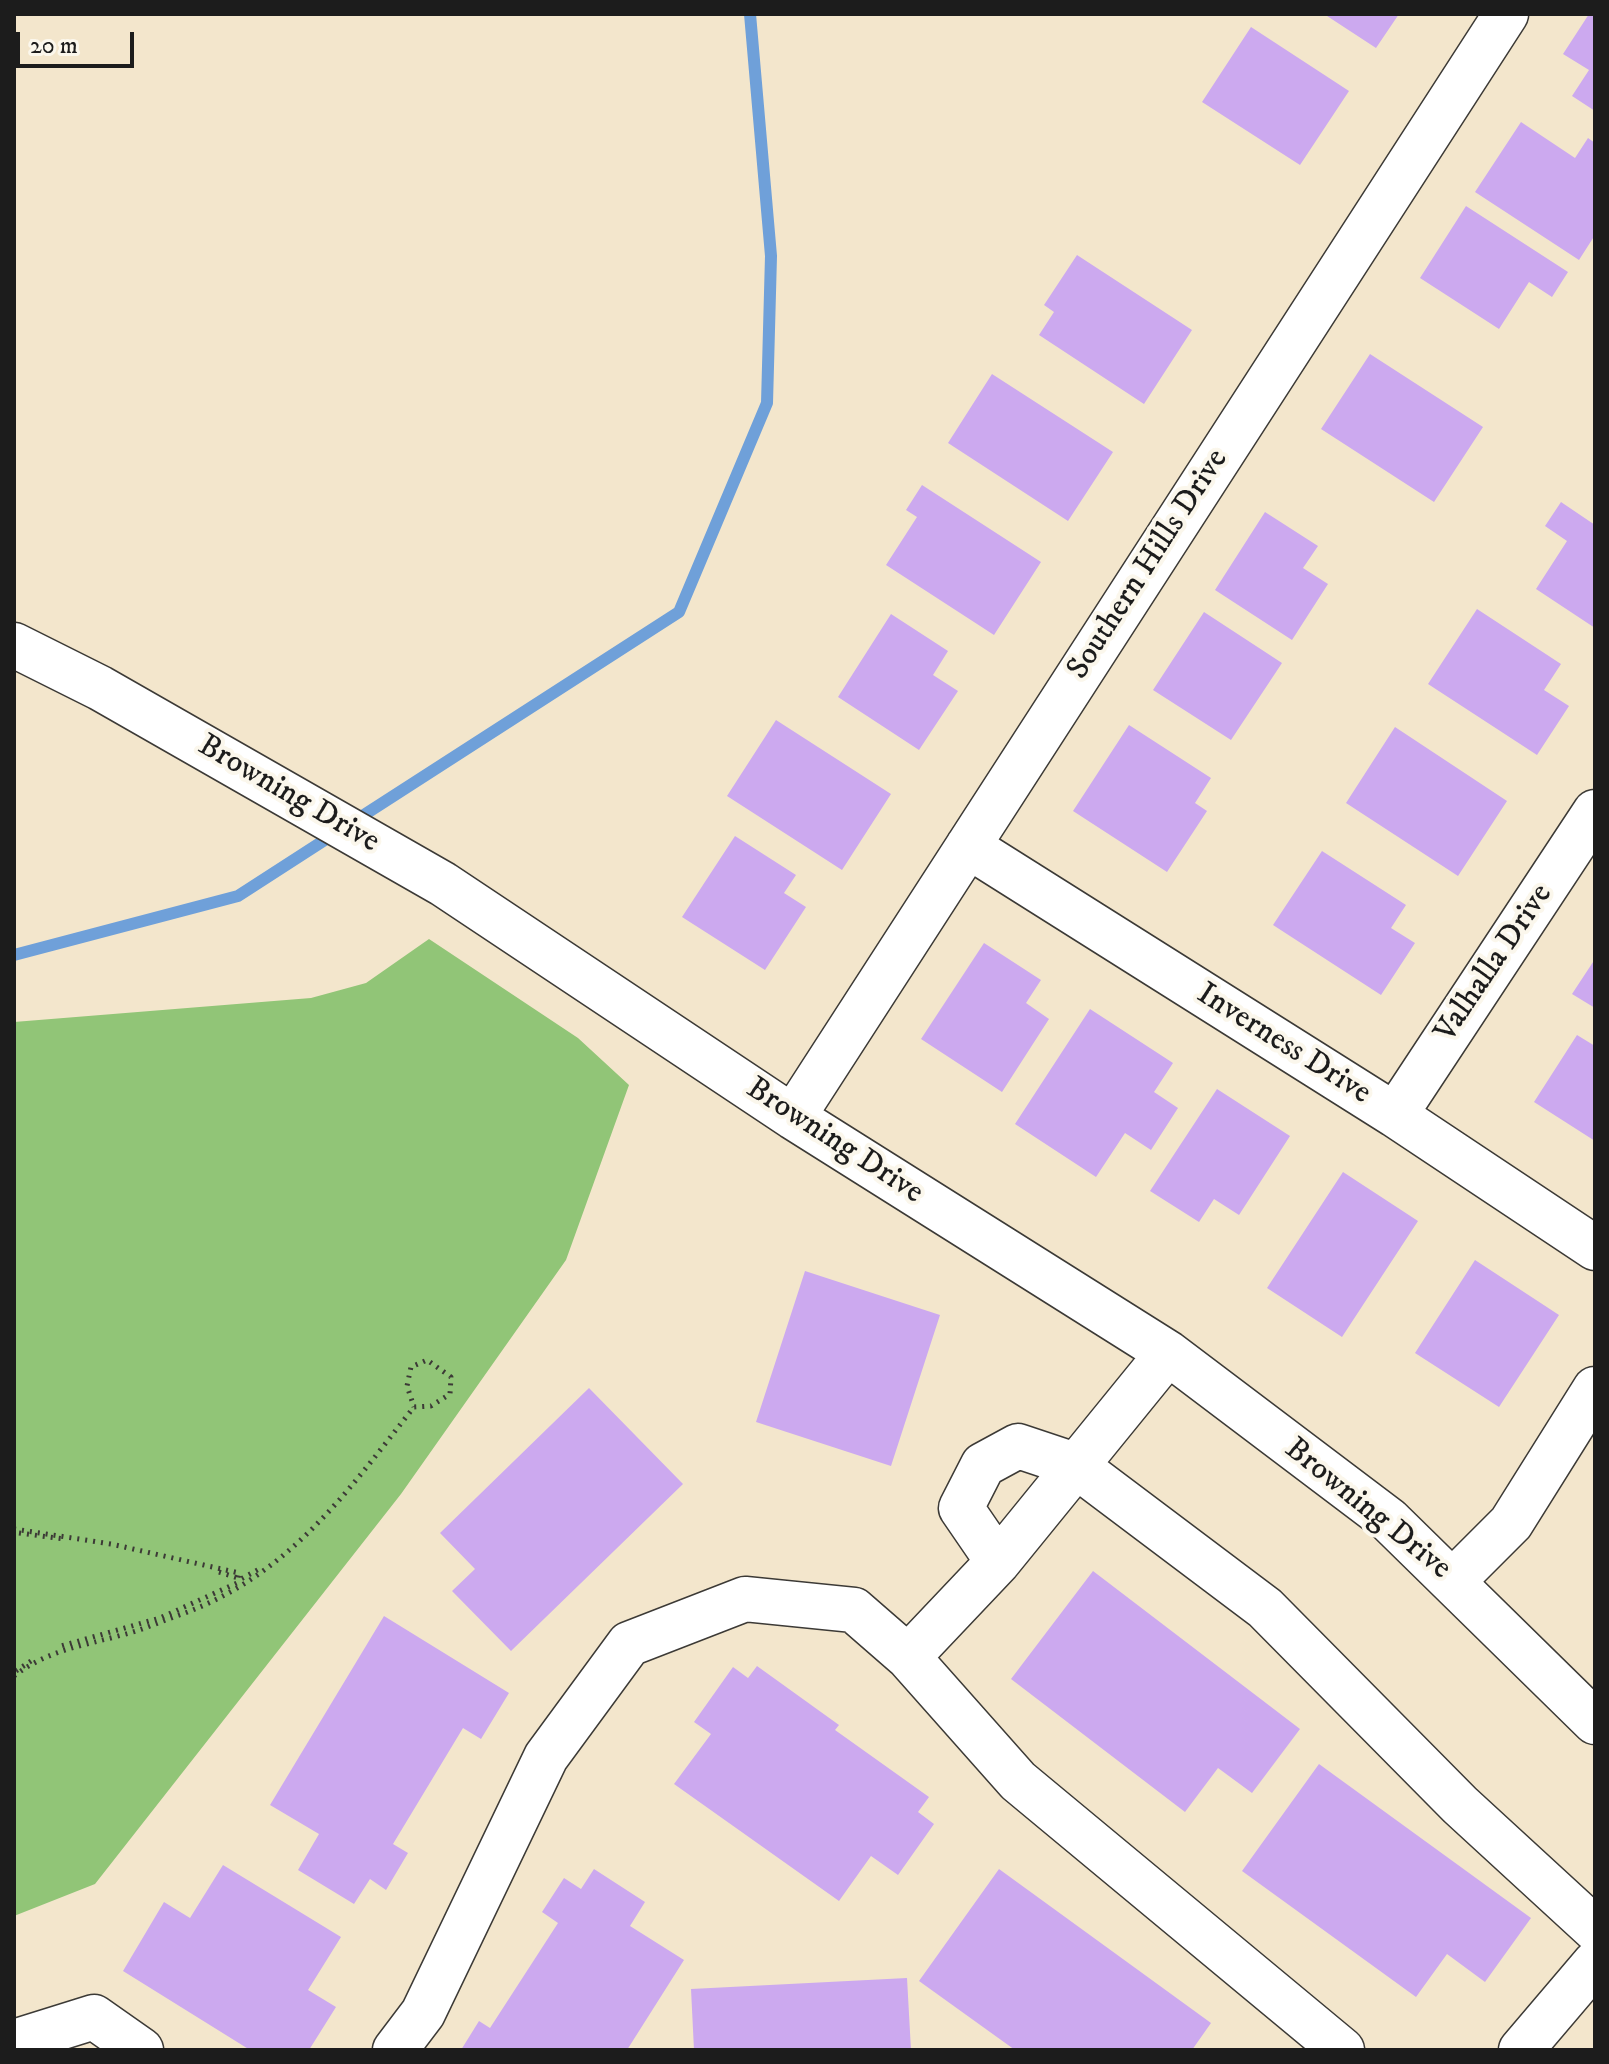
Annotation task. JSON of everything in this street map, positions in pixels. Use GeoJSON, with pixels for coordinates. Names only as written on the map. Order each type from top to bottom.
{"type":"FeatureCollection","features":[{"type":"Feature","properties":{"kind":"street","name":"Southern Hills Drive"},"geometry":{"type":"LineString","coordinates":[[793,1117],[1506,14]]}},
{"type":"Feature","properties":{"kind":"street","name":"Browning Drive"},"geometry":{"type":"LineString","coordinates":[[14,645],[150,716],[443,884],[793,1117],[1168,1353],[1389,1520],[1454,1580],[1595,1722]]}},
{"type":"Feature","properties":{"kind":"street","name":"Valhalla Drive"},"geometry":{"type":"LineString","coordinates":[[1395,1115],[1595,812]]}},
{"type":"Feature","properties":{"kind":"street","name":"Inverness Drive"},"geometry":{"type":"LineString","coordinates":[[968,846],[1395,1115],[1595,1248]]}},
{"type":"Feature","properties":{"kind":"street"},"geometry":{"type":"LineString","coordinates":[[908,1657],[998,1562],[1168,1353]]}},
{"type":"Feature","properties":{"kind":"street"},"geometry":{"type":"LineString","coordinates":[[1454,1580],[1511,1523],[1595,1389]]}},
{"type":"Feature","properties":{"kind":"street"},"geometry":{"type":"LineString","coordinates":[[998,1562],[961,1508],[983,1465],[1018,1446],[1075,1465],[1265,1608],[1460,1805],[1595,1929]]}},
{"type":"Feature","properties":{"kind":"street"},"geometry":{"type":"LineString","coordinates":[[395,2050],[423,2013],[546,1757],[629,1644],[745,1599],[854,1610],[908,1657],[1018,1781],[1342,2050]]}},
{"type":"Feature","properties":{"kind":"street"},"geometry":{"type":"LineString","coordinates":[[1521,2050],[1595,1963]]}},
{"type":"Feature","properties":{"kind":"street"},"geometry":{"type":"LineString","coordinates":[[14,2042],[94,2017],[141,2050]]}},
{"type":"Feature","properties":{"kind":"path"},"geometry":{"type":"LineString","coordinates":[[14,1674],[60,1649],[121,1635],[223,1597],[290,1552],[329,1516],[414,1407],[431,1406],[450,1394],[451,1377],[427,1360],[411,1367],[407,1386],[414,1407]]}},
{"type":"Feature","properties":{"kind":"path"},"geometry":{"type":"LineString","coordinates":[[14,1530],[176,1561],[241,1579],[290,1552]]}},
{"type":"Feature","properties":{"kind":"path"},"geometry":{"type":"LineString","coordinates":[[14,1530],[111,1544],[239,1573],[237,1583],[160,1618],[67,1643],[14,1674]]}},
{"type":"Feature","properties":{"kind":"green space"},"geometry":{"type":"Polygon","coordinates":[[[429,939],[578,1038],[629,1085],[566,1260],[401,1494],[95,1884],[14,1916],[14,1022],[311,998],[366,983],[429,939]]]}},
{"type":"Feature","properties":{"kind":"building"},"geometry":{"type":"Polygon","coordinates":[[[1324,14],[1399,14],[1376,48],[1324,14]]]}},
{"type":"Feature","properties":{"kind":"building"},"geometry":{"type":"Polygon","coordinates":[[[1589,14],[1595,14],[1595,111],[1572,96],[1589,70],[1563,54],[1589,14]]]}},
{"type":"Feature","properties":{"kind":"building"},"geometry":{"type":"Polygon","coordinates":[[[1251,27],[1349,91],[1300,165],[1202,102],[1251,27]]]}},
{"type":"Feature","properties":{"kind":"building"},"geometry":{"type":"Polygon","coordinates":[[[1521,122],[1575,158],[1588,138],[1595,143],[1595,235],[1579,260],[1475,192],[1521,122]]]}},
{"type":"Feature","properties":{"kind":"building"},"geometry":{"type":"Polygon","coordinates":[[[1466,206],[1568,272],[1552,297],[1529,282],[1499,329],[1420,278],[1466,206]]]}},
{"type":"Feature","properties":{"kind":"building"},"geometry":{"type":"Polygon","coordinates":[[[1077,255],[1192,330],[1144,404],[1039,335],[1054,312],[1044,305],[1077,255]]]}},
{"type":"Feature","properties":{"kind":"building"},"geometry":{"type":"Polygon","coordinates":[[[1370,354],[1483,427],[1434,502],[1321,429],[1370,354]]]}},
{"type":"Feature","properties":{"kind":"building"},"geometry":{"type":"Polygon","coordinates":[[[992,374],[1113,452],[1068,521],[948,443],[992,374]]]}},
{"type":"Feature","properties":{"kind":"building"},"geometry":{"type":"Polygon","coordinates":[[[922,485],[1041,562],[994,635],[886,565],[917,517],[906,510],[922,485]]]}},
{"type":"Feature","properties":{"kind":"building"},"geometry":{"type":"Polygon","coordinates":[[[1561,502],[1595,525],[1595,628],[1536,589],[1567,541],[1545,526],[1561,502]]]}},
{"type":"Feature","properties":{"kind":"building"},"geometry":{"type":"Polygon","coordinates":[[[1265,512],[1318,546],[1303,568],[1328,584],[1292,640],[1215,590],[1265,512]]]}},
{"type":"Feature","properties":{"kind":"building"},"geometry":{"type":"Polygon","coordinates":[[[1477,609],[1561,664],[1544,690],[1569,706],[1537,755],[1428,684],[1477,609]]]}},
{"type":"Feature","properties":{"kind":"building"},"geometry":{"type":"Polygon","coordinates":[[[1204,612],[1282,663],[1231,740],[1153,690],[1204,612]]]}},
{"type":"Feature","properties":{"kind":"building"},"geometry":{"type":"Polygon","coordinates":[[[891,614],[948,651],[933,675],[958,691],[919,750],[838,697],[891,614]]]}},
{"type":"Feature","properties":{"kind":"building"},"geometry":{"type":"Polygon","coordinates":[[[776,720],[891,794],[842,870],[727,796],[776,720]]]}},
{"type":"Feature","properties":{"kind":"building"},"geometry":{"type":"Polygon","coordinates":[[[1129,725],[1211,778],[1195,803],[1207,811],[1167,872],[1073,811],[1129,725]]]}},
{"type":"Feature","properties":{"kind":"building"},"geometry":{"type":"Polygon","coordinates":[[[1395,727],[1507,801],[1458,876],[1346,803],[1395,727]]]}},
{"type":"Feature","properties":{"kind":"building"},"geometry":{"type":"Polygon","coordinates":[[[735,836],[796,875],[784,893],[806,907],[765,970],[682,917],[735,836]]]}},
{"type":"Feature","properties":{"kind":"building"},"geometry":{"type":"Polygon","coordinates":[[[1322,851],[1406,905],[1391,928],[1415,943],[1381,995],[1273,925],[1322,851]]]}},
{"type":"Feature","properties":{"kind":"building"},"geometry":{"type":"Polygon","coordinates":[[[984,943],[1041,980],[1026,1003],[1049,1019],[1002,1092],[921,1039],[984,943]]]}},
{"type":"Feature","properties":{"kind":"building"},"geometry":{"type":"Polygon","coordinates":[[[1595,959],[1595,1008],[1572,994],[1595,959]]]}},
{"type":"Feature","properties":{"kind":"building"},"geometry":{"type":"Polygon","coordinates":[[[1090,1009],[1173,1063],[1154,1092],[1178,1108],[1151,1150],[1125,1133],[1096,1177],[1015,1124],[1090,1009]]]}},
{"type":"Feature","properties":{"kind":"building"},"geometry":{"type":"Polygon","coordinates":[[[1577,1035],[1595,1046],[1595,1141],[1534,1102],[1577,1035]]]}},
{"type":"Feature","properties":{"kind":"building"},"geometry":{"type":"Polygon","coordinates":[[[1217,1089],[1290,1136],[1239,1215],[1214,1199],[1199,1222],[1150,1191],[1217,1089]]]}},
{"type":"Feature","properties":{"kind":"building"},"geometry":{"type":"Polygon","coordinates":[[[1343,1172],[1418,1221],[1342,1337],[1267,1288],[1343,1172]]]}},
{"type":"Feature","properties":{"kind":"building"},"geometry":{"type":"Polygon","coordinates":[[[1475,1260],[1559,1315],[1499,1407],[1415,1353],[1475,1260]]]}},
{"type":"Feature","properties":{"kind":"building"},"geometry":{"type":"Polygon","coordinates":[[[805,1271],[940,1315],[891,1466],[756,1422],[805,1271]]]}},
{"type":"Feature","properties":{"kind":"building"},"geometry":{"type":"Polygon","coordinates":[[[589,1388],[683,1484],[511,1651],[452,1591],[475,1569],[440,1533],[589,1388]]]}},
{"type":"Feature","properties":{"kind":"building"},"geometry":{"type":"Polygon","coordinates":[[[1093,1571],[1300,1729],[1252,1793],[1218,1768],[1185,1812],[1011,1679],[1093,1571]]]}},
{"type":"Feature","properties":{"kind":"building"},"geometry":{"type":"Polygon","coordinates":[[[384,1616],[509,1693],[481,1739],[463,1728],[393,1844],[408,1853],[386,1890],[370,1879],[354,1904],[298,1870],[319,1834],[270,1805],[384,1616]]]}},
{"type":"Feature","properties":{"kind":"building"},"geometry":{"type":"Polygon","coordinates":[[[757,1666],[839,1725],[835,1730],[929,1797],[918,1812],[934,1824],[898,1875],[871,1856],[839,1901],[674,1784],[711,1734],[694,1722],[733,1667],[748,1678],[757,1666]]]}},
{"type":"Feature","properties":{"kind":"building"},"geometry":{"type":"Polygon","coordinates":[[[1319,1764],[1531,1918],[1485,1982],[1447,1954],[1416,1997],[1242,1871],[1319,1764]]]}},
{"type":"Feature","properties":{"kind":"building"},"geometry":{"type":"Polygon","coordinates":[[[223,1865],[341,1937],[308,1990],[336,2007],[309,2050],[250,2050],[123,1971],[164,1902],[190,1918],[223,1865]]]}},
{"type":"Feature","properties":{"kind":"building"},"geometry":{"type":"Polygon","coordinates":[[[594,1869],[645,1902],[630,1926],[684,1960],[627,2050],[461,2050],[479,2021],[490,2028],[558,1923],[542,1912],[564,1878],[581,1889],[594,1869]]]}},
{"type":"Feature","properties":{"kind":"building"},"geometry":{"type":"Polygon","coordinates":[[[999,1869],[1211,2023],[1192,2050],[1015,2050],[919,1981],[999,1869]]]}},
{"type":"Feature","properties":{"kind":"building"},"geometry":{"type":"Polygon","coordinates":[[[907,1978],[911,2050],[694,2050],[691,1989],[907,1978]]]}},
{"type":"Feature","properties":{"kind":"waterway"},"geometry":{"type":"LineString","coordinates":[[353,822],[679,612],[767,403],[771,256],[750,14]]}},
{"type":"Feature","properties":{"kind":"waterway"},"geometry":{"type":"LineString","coordinates":[[14,955],[238,896],[334,834]]}}]}
